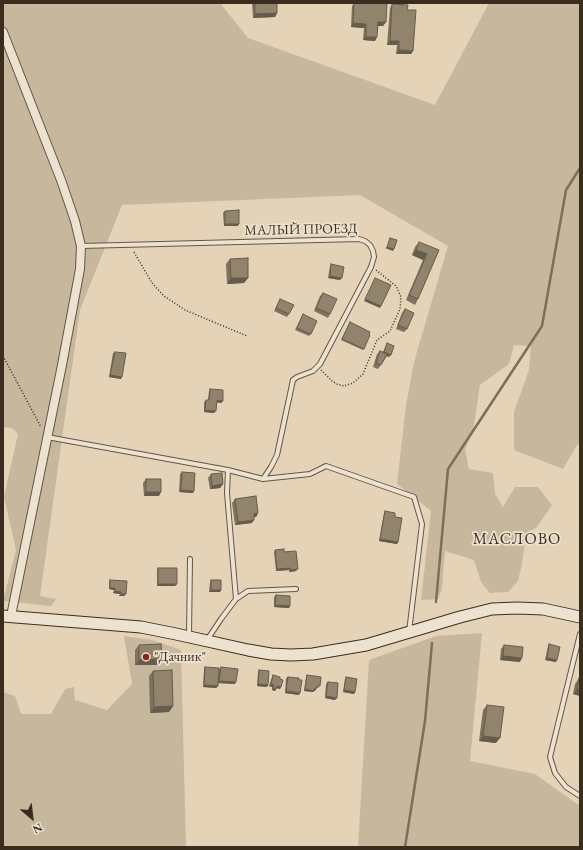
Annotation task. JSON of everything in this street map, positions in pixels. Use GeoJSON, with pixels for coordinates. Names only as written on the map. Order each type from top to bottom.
{"type":"FeatureCollection","features":[{"type":"Feature","properties":{"kind":"main road"},"geometry":{"type":"LineString","coordinates":[[7,616],[141,627],[271,654],[291,655],[313,654],[366,645],[492,609],[543,609],[580,617]]}},
{"type":"Feature","properties":{"kind":"street"},"geometry":{"type":"LineString","coordinates":[[3,32],[76,221],[81,246],[80,269],[46,437],[41,472],[7,616]]}},
{"type":"Feature","properties":{"kind":"lane","name":"МАЛЫЙ ПРОЕЗД"},"geometry":{"type":"LineString","coordinates":[[81,246],[359,239],[368,243],[372,249],[374,257],[371,267],[318,366],[313,371],[294,380],[276,455],[271,467],[263,479]]}},
{"type":"Feature","properties":{"kind":"lane"},"geometry":{"type":"LineString","coordinates":[[46,437],[228,470],[263,479],[310,474],[326,466],[414,497],[422,524],[409,632]]}},
{"type":"Feature","properties":{"kind":"lane"},"geometry":{"type":"LineString","coordinates":[[228,470],[227,493],[236,599]]}},
{"type":"Feature","properties":{"kind":"lane"},"geometry":{"type":"LineString","coordinates":[[189,636],[190,559]]}},
{"type":"Feature","properties":{"kind":"lane"},"geometry":{"type":"LineString","coordinates":[[207,641],[236,599],[248,591],[296,588]]}},
{"type":"Feature","properties":{"kind":"lane"},"geometry":{"type":"LineString","coordinates":[[580,635],[550,757],[555,773],[566,787],[580,796]]}},
{"type":"Feature","properties":{"kind":"path"},"geometry":{"type":"LineString","coordinates":[[130,245],[152,283],[164,296],[185,310],[247,336]]}},
{"type":"Feature","properties":{"kind":"path"},"geometry":{"type":"LineString","coordinates":[[318,366],[335,383],[344,386],[353,383],[363,374],[378,340],[390,331],[401,305],[401,295],[396,286],[371,267]]}},
{"type":"Feature","properties":{"kind":"path"},"geometry":{"type":"LineString","coordinates":[[3,356],[46,437]]}},
{"type":"Feature","properties":{"kind":"shaded area"},"geometry":{"type":"Polygon","coordinates":[[[3,3],[220,3],[248,38],[435,105],[489,3],[580,3],[580,443],[577,445],[563,469],[514,450],[514,412],[529,370],[531,346],[514,345],[509,364],[480,385],[473,431],[465,449],[469,469],[493,473],[495,494],[503,507],[515,487],[538,487],[552,505],[537,527],[526,533],[518,581],[508,592],[490,593],[481,582],[474,560],[445,551],[442,588],[438,599],[421,600],[431,511],[397,484],[406,405],[414,362],[448,246],[360,195],[122,205],[80,310],[40,596],[56,599],[51,606],[3,601],[16,550],[4,497],[18,434],[12,428],[3,427],[3,3]]]}},
{"type":"Feature","properties":{"kind":"shaded area"},"geometry":{"type":"Polygon","coordinates":[[[482,633],[470,761],[535,774],[580,806],[580,847],[358,847],[369,660],[436,636],[482,633]]]}},
{"type":"Feature","properties":{"kind":"shaded area"},"geometry":{"type":"Polygon","coordinates":[[[124,636],[152,640],[181,650],[186,847],[3,847],[3,692],[15,696],[21,714],[51,714],[65,689],[74,687],[75,700],[107,710],[132,684],[124,636]]]}},
{"type":"Feature","properties":{"kind":"building"},"geometry":{"type":"Polygon","coordinates":[[[255,3],[277,3],[277,13],[255,14],[255,3]]]}},
{"type":"Feature","properties":{"kind":"building"},"geometry":{"type":"Polygon","coordinates":[[[354,3],[387,3],[386,22],[378,22],[377,37],[366,37],[366,24],[353,23],[354,3]]]}},
{"type":"Feature","properties":{"kind":"building"},"geometry":{"type":"Polygon","coordinates":[[[392,4],[408,5],[407,10],[416,10],[413,51],[399,50],[399,41],[390,41],[392,4]]]}},
{"type":"Feature","properties":{"kind":"building"},"geometry":{"type":"Polygon","coordinates":[[[239,210],[239,224],[225,224],[225,211],[239,210]]]}},
{"type":"Feature","properties":{"kind":"building"},"geometry":{"type":"Polygon","coordinates":[[[390,238],[397,240],[394,249],[387,247],[390,238]]]}},
{"type":"Feature","properties":{"kind":"building"},"geometry":{"type":"Polygon","coordinates":[[[419,242],[439,250],[418,299],[409,295],[427,254],[416,250],[419,242]]]}},
{"type":"Feature","properties":{"kind":"building"},"geometry":{"type":"Polygon","coordinates":[[[248,258],[248,278],[231,278],[230,259],[248,258]]]}},
{"type":"Feature","properties":{"kind":"building"},"geometry":{"type":"Polygon","coordinates":[[[331,264],[344,267],[342,278],[330,276],[331,264]]]}},
{"type":"Feature","properties":{"kind":"building"},"geometry":{"type":"Polygon","coordinates":[[[375,278],[391,285],[381,306],[365,299],[375,278]]]}},
{"type":"Feature","properties":{"kind":"building"},"geometry":{"type":"Polygon","coordinates":[[[323,293],[337,299],[330,314],[316,308],[323,293]]]}},
{"type":"Feature","properties":{"kind":"building"},"geometry":{"type":"Polygon","coordinates":[[[280,299],[294,305],[289,314],[276,308],[280,299]]]}},
{"type":"Feature","properties":{"kind":"building"},"geometry":{"type":"Polygon","coordinates":[[[405,309],[414,313],[407,329],[398,325],[405,309]]]}},
{"type":"Feature","properties":{"kind":"building"},"geometry":{"type":"Polygon","coordinates":[[[303,314],[317,321],[311,334],[297,328],[303,314]]]}},
{"type":"Feature","properties":{"kind":"building"},"geometry":{"type":"Polygon","coordinates":[[[350,322],[370,332],[364,349],[342,339],[350,322]]]}},
{"type":"Feature","properties":{"kind":"building"},"geometry":{"type":"Polygon","coordinates":[[[387,343],[394,346],[391,355],[384,352],[387,343]]]}},
{"type":"Feature","properties":{"kind":"building"},"geometry":{"type":"Polygon","coordinates":[[[380,351],[387,354],[381,365],[376,363],[380,351]]]}},
{"type":"Feature","properties":{"kind":"building"},"geometry":{"type":"Polygon","coordinates":[[[115,352],[126,353],[122,377],[110,375],[115,352]]]}},
{"type":"Feature","properties":{"kind":"building"},"geometry":{"type":"Polygon","coordinates":[[[210,389],[223,390],[223,401],[217,400],[216,411],[205,410],[206,400],[209,400],[210,389]]]}},
{"type":"Feature","properties":{"kind":"building"},"geometry":{"type":"Polygon","coordinates":[[[182,472],[195,473],[194,491],[181,490],[182,472]]]}},
{"type":"Feature","properties":{"kind":"building"},"geometry":{"type":"Polygon","coordinates":[[[222,473],[223,484],[212,486],[211,474],[222,473]]]}},
{"type":"Feature","properties":{"kind":"building"},"geometry":{"type":"Polygon","coordinates":[[[146,479],[161,479],[161,492],[146,492],[146,479]]]}},
{"type":"Feature","properties":{"kind":"building"},"geometry":{"type":"Polygon","coordinates":[[[256,496],[258,513],[254,514],[254,520],[238,522],[235,499],[256,496]]]}},
{"type":"Feature","properties":{"kind":"building"},"geometry":{"type":"Polygon","coordinates":[[[385,511],[395,513],[395,517],[402,518],[398,542],[380,539],[385,511]]]}},
{"type":"Feature","properties":{"kind":"building"},"geometry":{"type":"Polygon","coordinates":[[[284,549],[284,552],[296,551],[298,569],[277,569],[275,550],[284,549]]]}},
{"type":"Feature","properties":{"kind":"building"},"geometry":{"type":"Polygon","coordinates":[[[158,568],[177,568],[177,584],[158,584],[158,568]]]}},
{"type":"Feature","properties":{"kind":"building"},"geometry":{"type":"Polygon","coordinates":[[[110,580],[127,581],[126,594],[121,594],[121,592],[115,591],[115,588],[110,588],[110,580]]]}},
{"type":"Feature","properties":{"kind":"building"},"geometry":{"type":"Polygon","coordinates":[[[211,580],[221,580],[221,590],[211,590],[211,580]]]}},
{"type":"Feature","properties":{"kind":"building"},"geometry":{"type":"Polygon","coordinates":[[[276,595],[290,596],[290,606],[275,605],[276,595]]]}},
{"type":"Feature","properties":{"kind":"building"},"geometry":{"type":"Polygon","coordinates":[[[161,644],[162,659],[139,660],[139,645],[161,644]]]}},
{"type":"Feature","properties":{"kind":"building"},"geometry":{"type":"Polygon","coordinates":[[[549,644],[560,647],[557,660],[547,658],[549,644]]]}},
{"type":"Feature","properties":{"kind":"building"},"geometry":{"type":"Polygon","coordinates":[[[504,645],[523,647],[522,658],[503,656],[504,645]]]}},
{"type":"Feature","properties":{"kind":"building"},"geometry":{"type":"Polygon","coordinates":[[[205,667],[219,668],[218,686],[204,685],[205,667]]]}},
{"type":"Feature","properties":{"kind":"building"},"geometry":{"type":"Polygon","coordinates":[[[221,667],[238,669],[236,682],[219,681],[221,667]]]}},
{"type":"Feature","properties":{"kind":"building"},"geometry":{"type":"Polygon","coordinates":[[[172,670],[173,706],[154,707],[153,671],[172,670]]]}},
{"type":"Feature","properties":{"kind":"building"},"geometry":{"type":"Polygon","coordinates":[[[259,670],[269,671],[268,685],[258,684],[259,670]]]}},
{"type":"Feature","properties":{"kind":"building"},"geometry":{"type":"Polygon","coordinates":[[[273,675],[280,677],[280,679],[283,680],[281,687],[277,686],[276,689],[273,688],[274,685],[271,684],[273,675]]]}},
{"type":"Feature","properties":{"kind":"building"},"geometry":{"type":"Polygon","coordinates":[[[307,675],[321,677],[320,686],[317,686],[314,691],[305,689],[307,675]]]}},
{"type":"Feature","properties":{"kind":"building"},"geometry":{"type":"Polygon","coordinates":[[[288,677],[299,678],[299,680],[302,680],[300,693],[286,691],[288,677]]]}},
{"type":"Feature","properties":{"kind":"building"},"geometry":{"type":"Polygon","coordinates":[[[346,677],[357,679],[355,692],[344,690],[346,677]]]}},
{"type":"Feature","properties":{"kind":"building"},"geometry":{"type":"Polygon","coordinates":[[[579,678],[580,689],[577,689],[579,678]]]}},
{"type":"Feature","properties":{"kind":"building"},"geometry":{"type":"Polygon","coordinates":[[[328,682],[338,683],[337,698],[326,696],[328,682]]]}},
{"type":"Feature","properties":{"kind":"building"},"geometry":{"type":"Polygon","coordinates":[[[487,705],[504,707],[500,738],[483,736],[487,705]]]}},
{"type":"Feature","properties":{"kind":"waterway"},"geometry":{"type":"LineString","coordinates":[[436,602],[448,469],[542,326],[566,190],[580,168]]}},
{"type":"Feature","properties":{"kind":"waterway"},"geometry":{"type":"LineString","coordinates":[[405,847],[425,721],[432,643]]}},
{"type":"Feature","properties":{"kind":"place","name":"\"Дачник\""},"geometry":{"type":"Point","coordinates":[146,657]}},
{"type":"Feature","properties":{"kind":"district","name":"МАСЛОВО"},"geometry":{"type":"Point","coordinates":[517,540]}}]}
